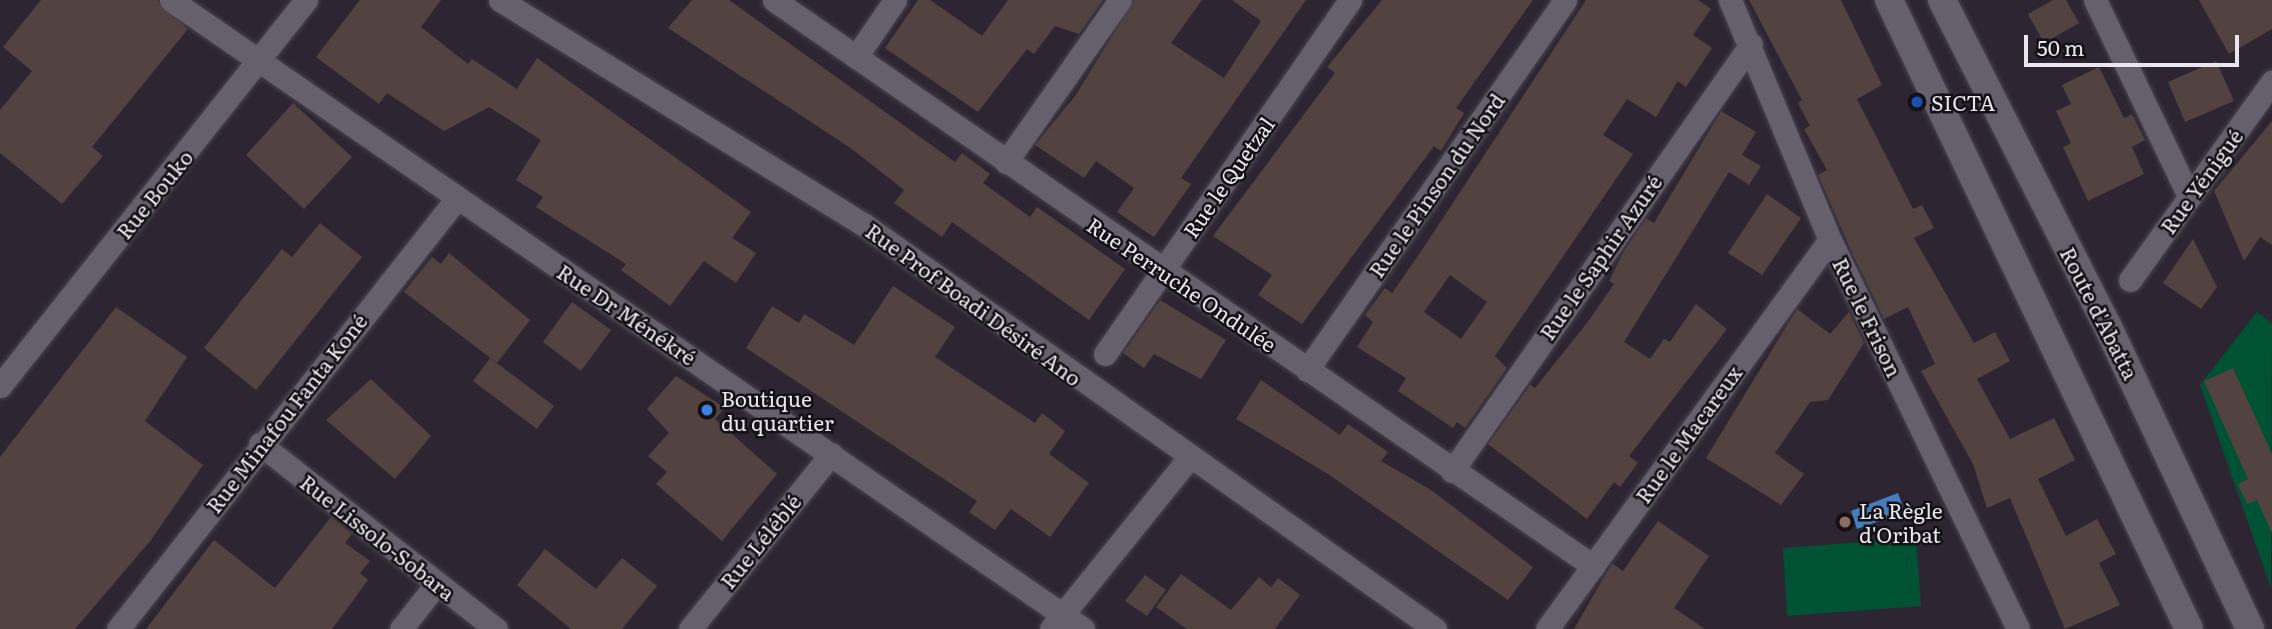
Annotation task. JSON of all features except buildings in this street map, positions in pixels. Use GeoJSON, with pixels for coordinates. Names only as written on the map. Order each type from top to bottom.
{"type":"FeatureCollection","features":[{"type":"Feature","properties":{"kind":"street","name":"Rue Dr Ménékré"},"geometry":{"type":"LineString","coordinates":[[171,0],[831,454],[1056,622],[1083,629]]}},
{"type":"Feature","properties":{"kind":"street","name":"Rue Bouko"},"geometry":{"type":"LineString","coordinates":[[0,386],[306,0]]}},
{"type":"Feature","properties":{"kind":"street","name":"Rue Prof Boadi Désiré Ano"},"geometry":{"type":"LineString","coordinates":[[500,0],[863,224],[1189,458],[1435,629]]}},
{"type":"Feature","properties":{"kind":"street","name":"Rue Perruche Ondulée"},"geometry":{"type":"LineString","coordinates":[[774,0],[1162,273],[1593,566]]}},
{"type":"Feature","properties":{"kind":"street"},"geometry":{"type":"LineString","coordinates":[[856,57],[895,0]]}},
{"type":"Feature","properties":{"kind":"street"},"geometry":{"type":"LineString","coordinates":[[1006,162],[1119,0]]}},
{"type":"Feature","properties":{"kind":"street","name":"Rue le Quetzal"},"geometry":{"type":"LineString","coordinates":[[1105,354],[1350,0]]}},
{"type":"Feature","properties":{"kind":"street","name":"Rue le Pinson du Nord"},"geometry":{"type":"LineString","coordinates":[[1307,370],[1565,0]]}},
{"type":"Feature","properties":{"kind":"street","name":"Rue le Frison"},"geometry":{"type":"LineString","coordinates":[[1730,0],[1751,44],[1830,240],[2018,629]]}},
{"type":"Feature","properties":{"kind":"street"},"geometry":{"type":"LineString","coordinates":[[1889,0],[2189,629]]}},
{"type":"Feature","properties":{"kind":"street","name":"Route d'Abatta"},"geometry":{"type":"LineString","coordinates":[[1942,0],[2113,338],[2250,629]]}},
{"type":"Feature","properties":{"kind":"street"},"geometry":{"type":"LineString","coordinates":[[2095,0],[2189,196]]}},
{"type":"Feature","properties":{"kind":"street","name":"Rue le Saphir Azuré"},"geometry":{"type":"LineString","coordinates":[[1452,471],[1751,44]]}},
{"type":"Feature","properties":{"kind":"street","name":"Rue Yénigué"},"geometry":{"type":"LineString","coordinates":[[2130,280],[2272,82]]}},
{"type":"Feature","properties":{"kind":"street","name":"Rue Minafou Fanta Koné"},"geometry":{"type":"LineString","coordinates":[[118,629],[260,444],[457,198]]}},
{"type":"Feature","properties":{"kind":"street","name":"Rue le Macareux"},"geometry":{"type":"LineString","coordinates":[[1547,629],[1830,240]]}},
{"type":"Feature","properties":{"kind":"street","name":"Rue Lissolo-Sobara"},"geometry":{"type":"LineString","coordinates":[[260,444],[496,629]]}},
{"type":"Feature","properties":{"kind":"street","name":"Rue Léléblé"},"geometry":{"type":"LineString","coordinates":[[690,629],[831,454]]}},
{"type":"Feature","properties":{"kind":"street"},"geometry":{"type":"LineString","coordinates":[[1056,622],[1189,458]]}},
{"type":"Feature","properties":{"kind":"street"},"geometry":{"type":"LineString","coordinates":[[401,629],[437,583]]}},
{"type":"Feature","properties":{"kind":"green space"},"geometry":{"type":"Polygon","coordinates":[[[2257,312],[2272,324],[2271,588],[2200,385],[2257,312]]]}},
{"type":"Feature","properties":{"kind":"green space"},"geometry":{"type":"Polygon","coordinates":[[[1916,538],[1921,606],[1787,616],[1783,548],[1916,538]]]}},
{"type":"Feature","properties":{"kind":"water"},"geometry":{"type":"Polygon","coordinates":[[[1898,493],[1905,512],[1857,529],[1851,511],[1898,493]]]}},
{"type":"Feature","properties":{"kind":"place","name":"SICTA"},"geometry":{"type":"Point","coordinates":[1917,102]}},
{"type":"Feature","properties":{"kind":"place","name":"Boutique du quartier"},"geometry":{"type":"Point","coordinates":[707,410]}},
{"type":"Feature","properties":{"kind":"place","name":"La Règle d'Oribat"},"geometry":{"type":"Point","coordinates":[1845,522]}}]}
